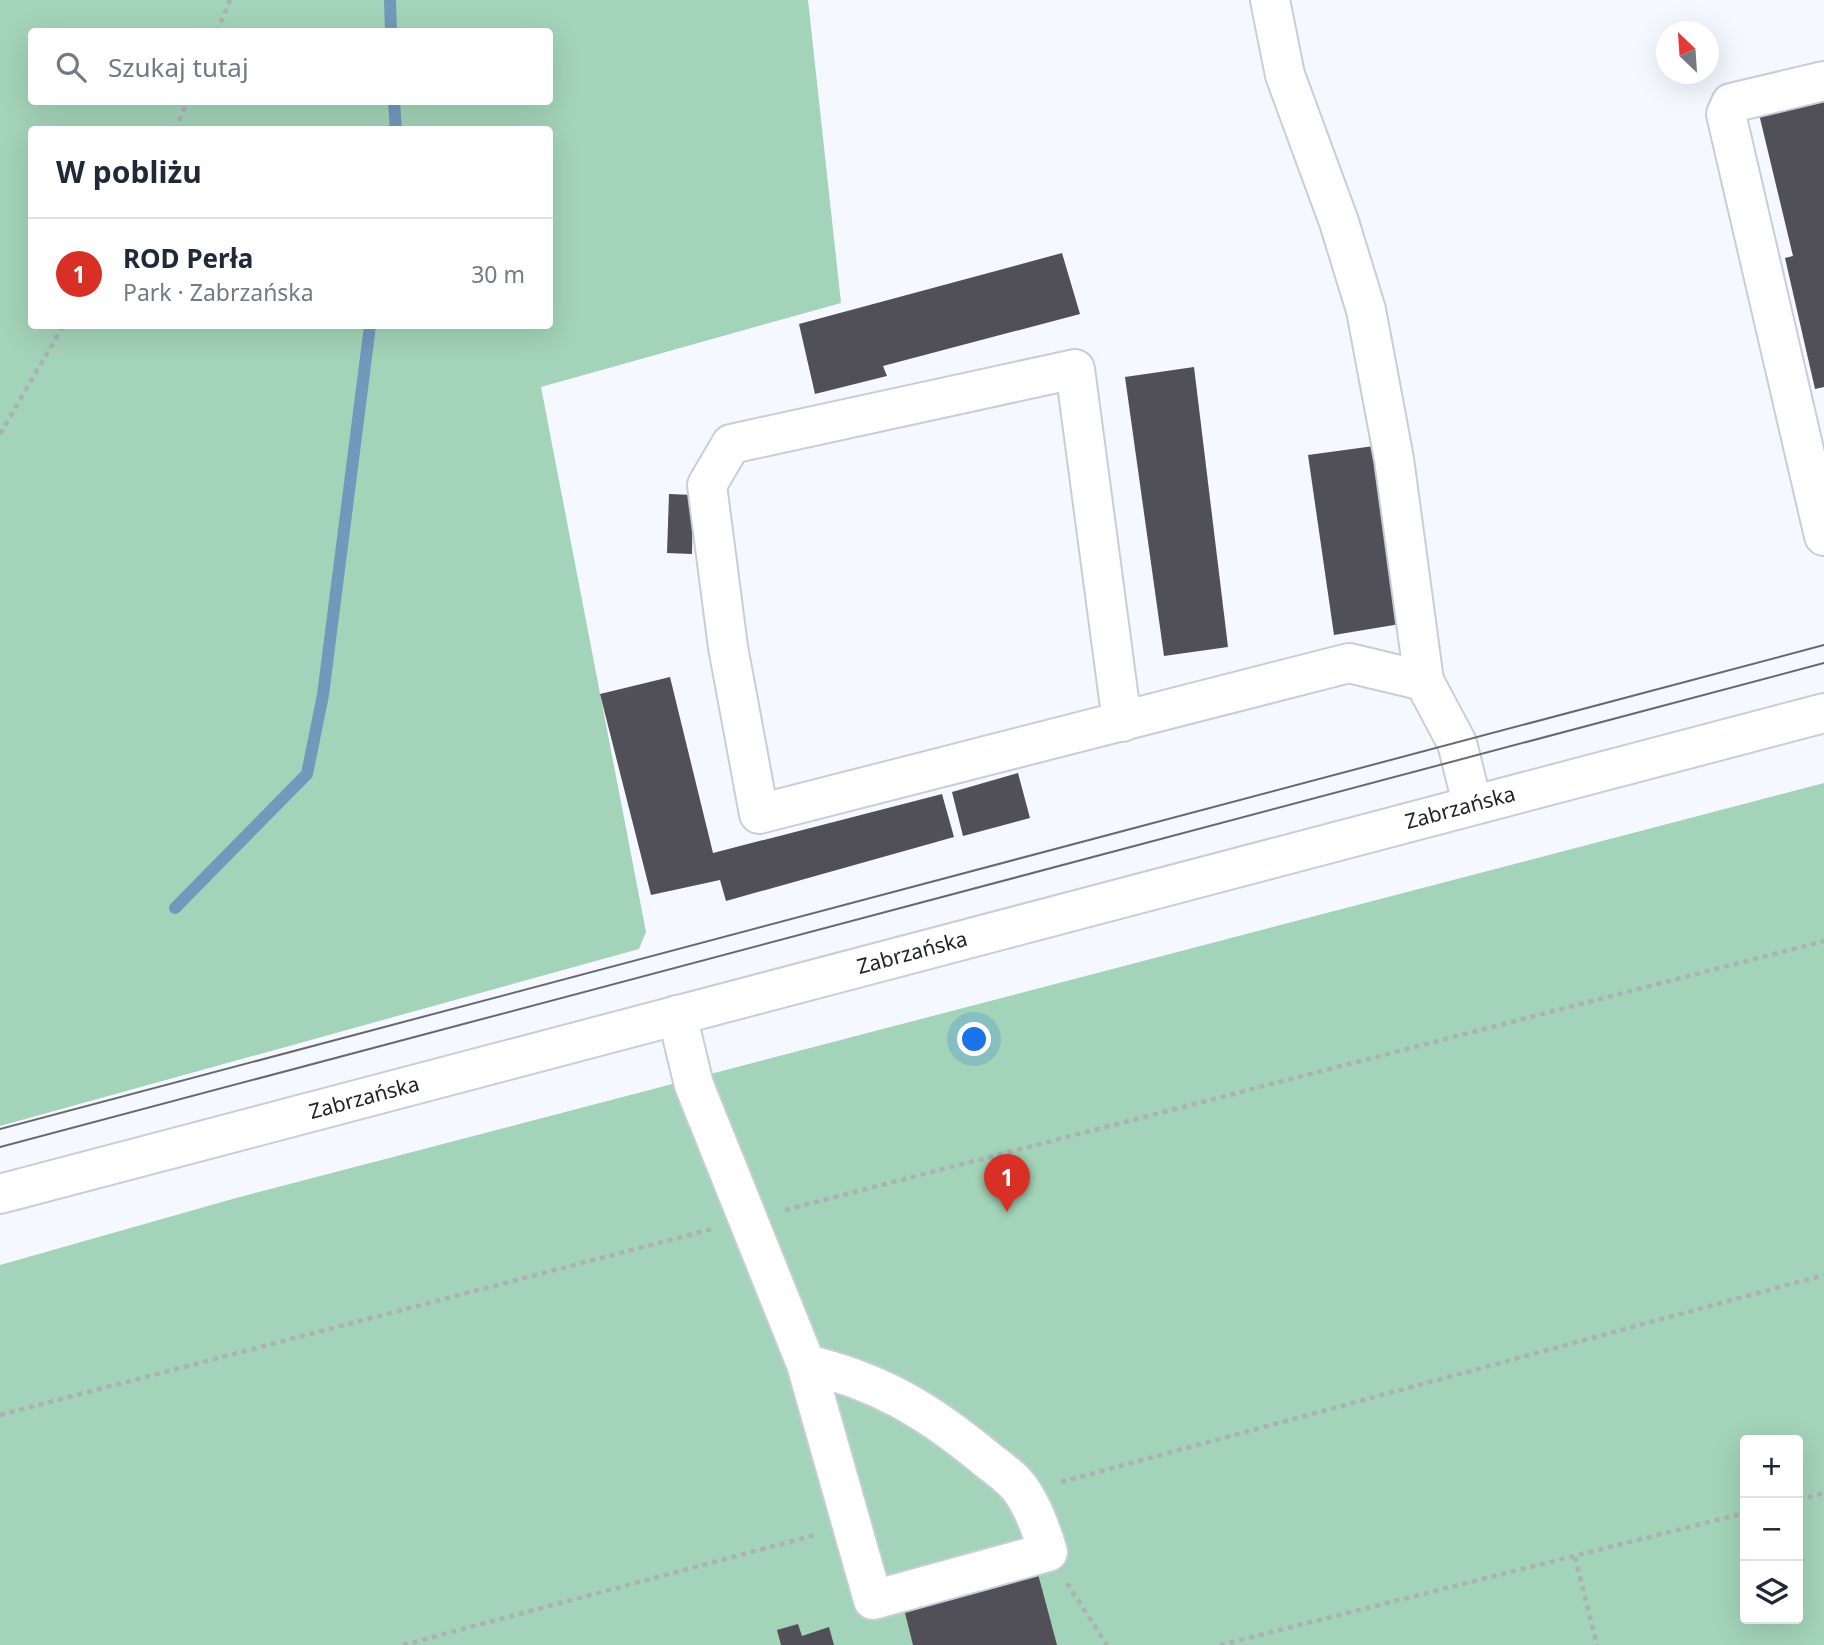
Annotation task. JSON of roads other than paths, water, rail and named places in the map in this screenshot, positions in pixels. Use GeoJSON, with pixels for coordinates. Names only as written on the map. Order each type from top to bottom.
{"type":"FeatureCollection","features":[{"type":"Feature","properties":{"kind":"street"},"geometry":{"type":"LineString","coordinates":[[1270,0],[1285,75],[1339,222],[1366,310],[1394,459],[1424,681],[1457,743],[1472,803]]}},
{"type":"Feature","properties":{"kind":"street"},"geometry":{"type":"LineString","coordinates":[[1824,81],[1731,103],[1726,114],[1824,536]]}},
{"type":"Feature","properties":{"kind":"street"},"geometry":{"type":"LineString","coordinates":[[1122,722],[1075,369],[731,444],[707,485],[728,647],[759,814],[1122,722],[1349,663],[1424,681]]}},
{"type":"Feature","properties":{"kind":"street","name":"Zabrzańska"},"geometry":{"type":"LineString","coordinates":[[0,1194],[1472,803],[1824,713]]}},
{"type":"Feature","properties":{"kind":"street"},"geometry":{"type":"LineString","coordinates":[[677,1015],[694,1085],[806,1364],[873,1600],[1048,1552],[1039,1524],[1023,1492],[951,1430],[893,1392],[847,1374],[806,1364]]}},
{"type":"Feature","properties":{"kind":"waterway"},"geometry":{"type":"LineString","coordinates":[[390,0],[391,28]]}},
{"type":"Feature","properties":{"kind":"waterway"},"geometry":{"type":"LineString","coordinates":[[394,105],[396,126]]}},
{"type":"Feature","properties":{"kind":"waterway"},"geometry":{"type":"LineString","coordinates":[[175,908],[307,774],[323,695],[370,329]]}},
{"type":"Feature","properties":{"kind":"tram line"},"geometry":{"type":"LineString","coordinates":[[0,1129],[1824,645]]}},
{"type":"Feature","properties":{"kind":"tram line"},"geometry":{"type":"LineString","coordinates":[[0,1147],[1824,663]]}},
{"type":"Feature","properties":{"kind":"place","name":"ROD Perła"},"geometry":{"type":"Point","coordinates":[1007,1212]}}]}
